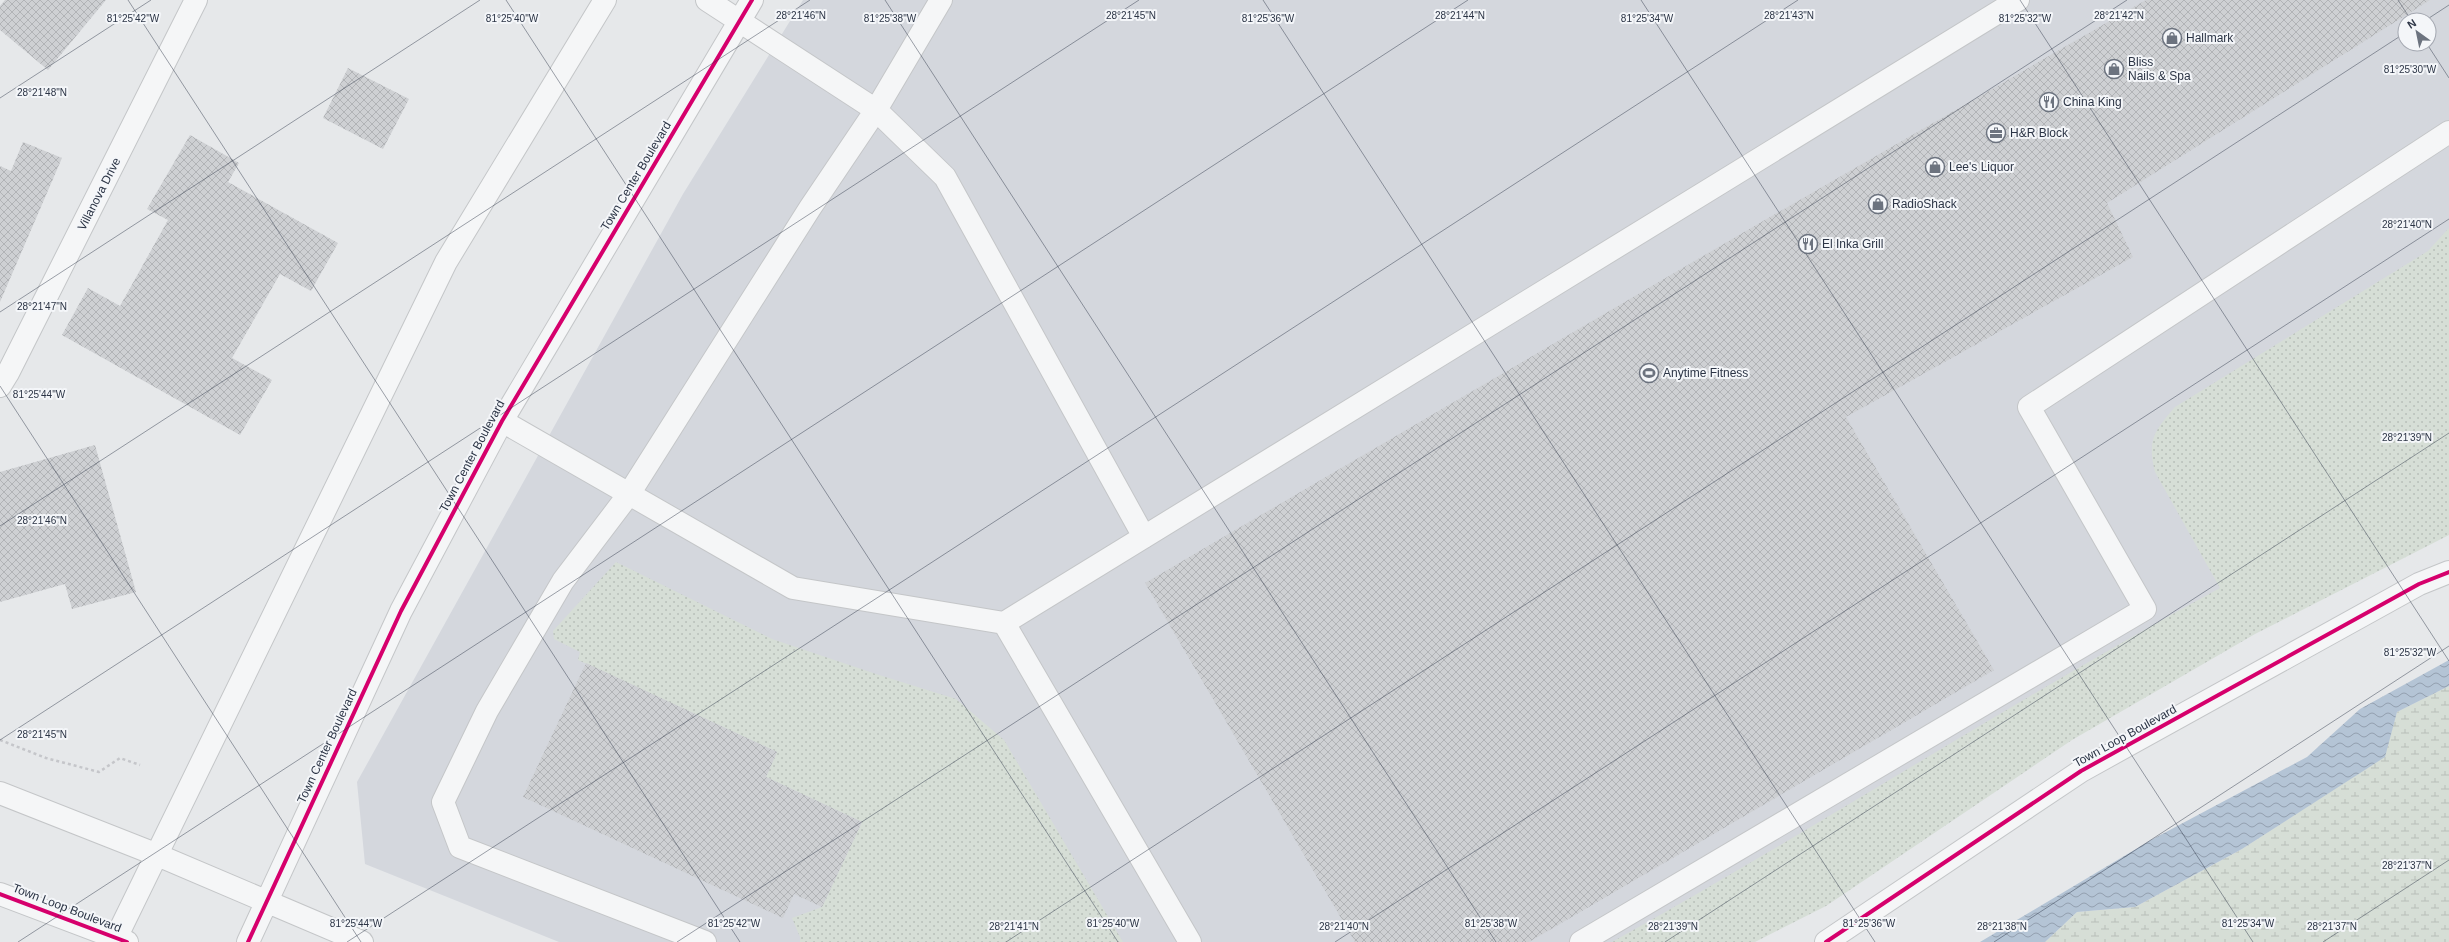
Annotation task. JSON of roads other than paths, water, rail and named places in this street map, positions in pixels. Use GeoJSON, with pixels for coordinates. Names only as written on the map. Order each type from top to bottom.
{"type":"FeatureCollection","features":[{"type":"Feature","properties":{"kind":"street","name":"Villanova Drive"},"geometry":{"type":"LineString","coordinates":[[0,386],[12,366],[196,0]]}},
{"type":"Feature","properties":{"kind":"street"},"geometry":{"type":"LineString","coordinates":[[119,940],[155,854],[446,262],[605,0]]}},
{"type":"Feature","properties":{"kind":"street"},"geometry":{"type":"LineString","coordinates":[[707,0],[876,110],[945,177],[1144,536]]}},
{"type":"Feature","properties":{"kind":"street","name":"Town Center Boulevard"},"geometry":{"type":"LineString","coordinates":[[248,942],[265,902],[402,611],[502,421],[752,0]]}},
{"type":"Feature","properties":{"kind":"street"},"geometry":{"type":"LineString","coordinates":[[705,942],[460,847],[442,802],[487,711],[563,581],[629,494],[810,208],[876,110],[941,0]]}},
{"type":"Feature","properties":{"kind":"street"},"geometry":{"type":"LineString","coordinates":[[502,421],[793,588],[1004,623],[2018,0]]}},
{"type":"Feature","properties":{"kind":"street"},"geometry":{"type":"LineString","coordinates":[[1580,942],[2145,609],[2029,407],[2449,132]]}},
{"type":"Feature","properties":{"kind":"street","name":"Town Loop Boulevard"},"geometry":{"type":"LineString","coordinates":[[1826,942],[2081,771],[2419,584],[2449,572]]}},
{"type":"Feature","properties":{"kind":"street"},"geometry":{"type":"LineString","coordinates":[[1004,623],[1190,942]]}},
{"type":"Feature","properties":{"kind":"street"},"geometry":{"type":"LineString","coordinates":[[0,793],[155,854],[362,942]]}},
{"type":"Feature","properties":{"kind":"street","name":"Town Loop Boulevard"},"geometry":{"type":"LineString","coordinates":[[0,894],[119,940]]}},
{"type":"Feature","properties":{"kind":"water"},"geometry":{"type":"Polygon","coordinates":[[[2449,660],[2449,686],[2397,712],[2385,757],[2242,849],[2135,907],[2077,912],[2045,942],[1980,942],[2151,840],[2307,757],[2360,709],[2449,660]]]}},
{"type":"Feature","properties":{"kind":"place","name":"Hallmark"},"geometry":{"type":"Point","coordinates":[2172,38]}},
{"type":"Feature","properties":{"kind":"place","name":"Bliss Nails & Spa"},"geometry":{"type":"Point","coordinates":[2114,69]}},
{"type":"Feature","properties":{"kind":"place","name":"China King"},"geometry":{"type":"Point","coordinates":[2049,102]}},
{"type":"Feature","properties":{"kind":"place","name":"H&R Block"},"geometry":{"type":"Point","coordinates":[1996,133]}},
{"type":"Feature","properties":{"kind":"place","name":"Lee's Liquor"},"geometry":{"type":"Point","coordinates":[1935,167]}},
{"type":"Feature","properties":{"kind":"place","name":"RadioShack"},"geometry":{"type":"Point","coordinates":[1878,204]}},
{"type":"Feature","properties":{"kind":"place","name":"El Inka Grill"},"geometry":{"type":"Point","coordinates":[1808,244]}},
{"type":"Feature","properties":{"kind":"place","name":"Anytime Fitness"},"geometry":{"type":"Point","coordinates":[1649,373]}}]}
